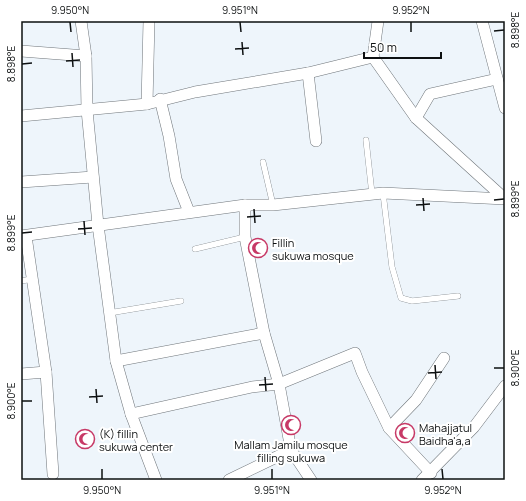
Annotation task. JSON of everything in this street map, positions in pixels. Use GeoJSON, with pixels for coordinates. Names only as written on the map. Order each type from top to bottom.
{"type":"FeatureCollection","features":[{"type":"Feature","properties":{"kind":"street"},"geometry":{"type":"LineString","coordinates":[[81,21],[86,56],[87,110],[93,176],[108,313],[116,361],[131,414],[156,480]]}},
{"type":"Feature","properties":{"kind":"street"},"geometry":{"type":"LineString","coordinates":[[148,104],[149,21]]}},
{"type":"Feature","properties":{"kind":"street"},"geometry":{"type":"LineString","coordinates":[[378,21],[374,56],[416,118],[505,199]]}},
{"type":"Feature","properties":{"kind":"street"},"geometry":{"type":"LineString","coordinates":[[482,21],[505,108]]}},
{"type":"Feature","properties":{"kind":"street"},"geometry":{"type":"LineString","coordinates":[[21,51],[86,56]]}},
{"type":"Feature","properties":{"kind":"street"},"geometry":{"type":"LineString","coordinates":[[21,116],[148,104],[160,99],[308,73],[374,56]]}},
{"type":"Feature","properties":{"kind":"street"},"geometry":{"type":"LineString","coordinates":[[308,73],[316,141]]}},
{"type":"Feature","properties":{"kind":"street"},"geometry":{"type":"LineString","coordinates":[[416,118],[430,94],[497,79]]}},
{"type":"Feature","properties":{"kind":"street"},"geometry":{"type":"LineString","coordinates":[[160,99],[169,136],[176,179],[189,212]]}},
{"type":"Feature","properties":{"kind":"street"},"geometry":{"type":"LineString","coordinates":[[21,182],[93,176]]}},
{"type":"Feature","properties":{"kind":"street"},"geometry":{"type":"LineString","coordinates":[[53,474],[46,372],[27,280],[24,236],[245,205],[273,205],[377,193],[505,199]]}},
{"type":"Feature","properties":{"kind":"street"},"geometry":{"type":"LineString","coordinates":[[245,205],[245,237],[264,333],[279,384],[291,450],[311,480]]}},
{"type":"Feature","properties":{"kind":"street"},"geometry":{"type":"LineString","coordinates":[[116,361],[264,333]]}},
{"type":"Feature","properties":{"kind":"street"},"geometry":{"type":"LineString","coordinates":[[131,414],[252,387],[279,384],[355,353],[362,372],[389,428],[426,476],[474,427],[505,386]]}},
{"type":"Feature","properties":{"kind":"street"},"geometry":{"type":"LineString","coordinates":[[389,428],[416,400],[444,358]]}},
{"type":"Feature","properties":{"kind":"street"},"geometry":{"type":"LineString","coordinates":[[21,374],[46,372]]}},
{"type":"Feature","properties":{"kind":"street"},"geometry":{"type":"LineString","coordinates":[[229,480],[291,450]]}},
{"type":"Feature","properties":{"kind":"lane"},"geometry":{"type":"LineString","coordinates":[[366,140],[392,267],[401,298],[412,301],[458,296]]}},
{"type":"Feature","properties":{"kind":"lane"},"geometry":{"type":"LineString","coordinates":[[263,162],[273,205]]}},
{"type":"Feature","properties":{"kind":"lane"},"geometry":{"type":"LineString","coordinates":[[195,249],[245,237]]}},
{"type":"Feature","properties":{"kind":"lane"},"geometry":{"type":"LineString","coordinates":[[108,313],[181,301]]}},
{"type":"Feature","properties":{"kind":"place","name":"Fillin sukuwa mosque"},"geometry":{"type":"Point","coordinates":[258,248]}},
{"type":"Feature","properties":{"kind":"place","name":"Mallam Jamilu mosque filling sukuwa"},"geometry":{"type":"Point","coordinates":[291,425]}},
{"type":"Feature","properties":{"kind":"place","name":"Mahajjatul Baidha'a,a"},"geometry":{"type":"Point","coordinates":[405,433]}},
{"type":"Feature","properties":{"kind":"place","name":"(K) fillin sukuwa center"},"geometry":{"type":"Point","coordinates":[85,439]}}]}
